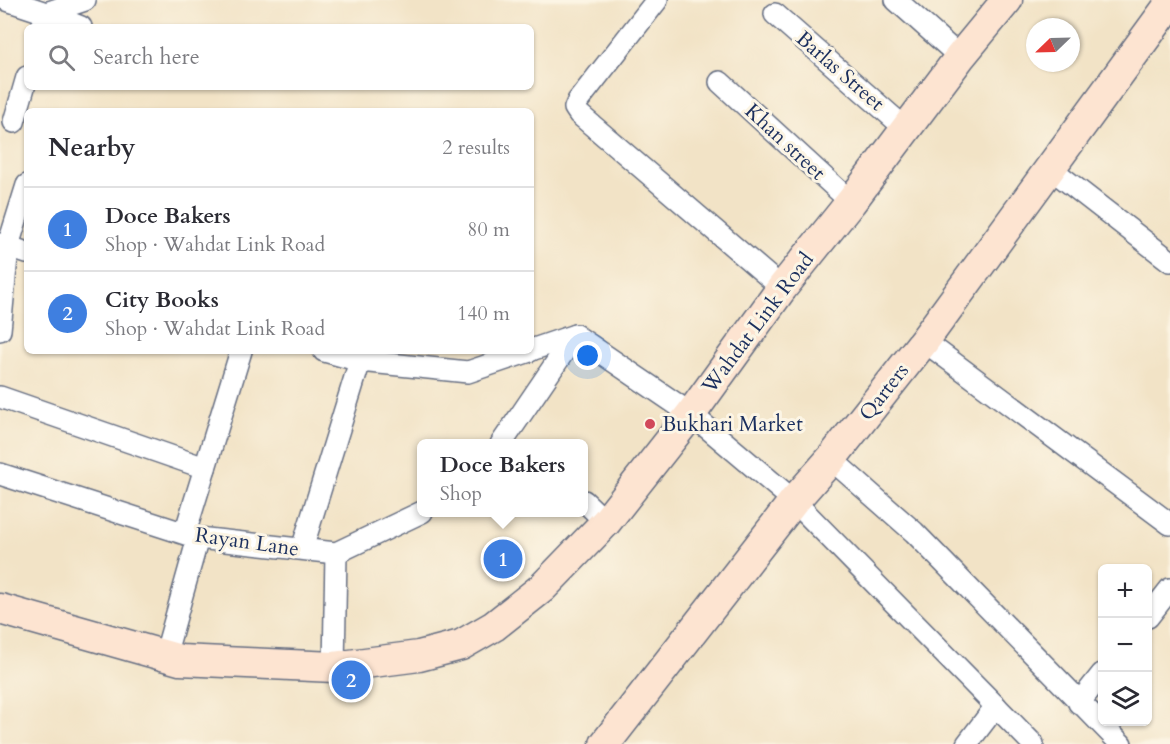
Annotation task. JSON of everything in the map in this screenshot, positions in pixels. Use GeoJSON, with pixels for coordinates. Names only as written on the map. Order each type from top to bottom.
{"type":"FeatureCollection","features":[{"type":"Feature","properties":{"kind":"street"},"geometry":{"type":"LineString","coordinates":[[6,0],[44,20],[65,24]]}},
{"type":"Feature","properties":{"kind":"street"},"geometry":{"type":"LineString","coordinates":[[44,20],[85,0]]}},
{"type":"Feature","properties":{"kind":"street"},"geometry":{"type":"LineString","coordinates":[[657,0],[578,101],[576,108],[579,114],[782,288]]}},
{"type":"Feature","properties":{"kind":"street"},"geometry":{"type":"LineString","coordinates":[[896,0],[960,57]]}},
{"type":"Feature","properties":{"kind":"street","name":"Wahdat Link Road"},"geometry":{"type":"LineString","coordinates":[[0,609],[180,660],[334,667],[419,656],[461,645],[494,626],[542,588],[606,522],[691,414],[782,288],[851,202],[960,57],[1007,0]]}},
{"type":"Feature","properties":{"kind":"street","name":"Qarters"},"geometry":{"type":"LineString","coordinates":[[616,740],[794,501],[831,459],[924,341],[1170,4]]}},
{"type":"Feature","properties":{"kind":"street","name":"Barlas Street"},"geometry":{"type":"LineString","coordinates":[[775,14],[906,129]]}},
{"type":"Feature","properties":{"kind":"street","name":"Khan street"},"geometry":{"type":"LineString","coordinates":[[720,82],[851,202]]}},
{"type":"Feature","properties":{"kind":"street"},"geometry":{"type":"LineString","coordinates":[[14,122],[24,87]]}},
{"type":"Feature","properties":{"kind":"street"},"geometry":{"type":"LineString","coordinates":[[1050,168],[1170,261]]}},
{"type":"Feature","properties":{"kind":"street"},"geometry":{"type":"LineString","coordinates":[[0,330],[12,247],[24,197]]}},
{"type":"Feature","properties":{"kind":"street"},"geometry":{"type":"LineString","coordinates":[[575,335],[691,414],[794,501],[1033,744]]}},
{"type":"Feature","properties":{"kind":"street"},"geometry":{"type":"LineString","coordinates":[[534,350],[575,335]]}},
{"type":"Feature","properties":{"kind":"street"},"geometry":{"type":"LineString","coordinates":[[512,439],[575,335]]}},
{"type":"Feature","properties":{"kind":"street"},"geometry":{"type":"LineString","coordinates":[[924,341],[1170,524]]}},
{"type":"Feature","properties":{"kind":"street"},"geometry":{"type":"LineString","coordinates":[[165,656],[205,468],[240,354]]}},
{"type":"Feature","properties":{"kind":"street"},"geometry":{"type":"LineString","coordinates":[[335,354],[360,361],[468,372],[521,354]]}},
{"type":"Feature","properties":{"kind":"street"},"geometry":{"type":"LineString","coordinates":[[302,549],[360,361]]}},
{"type":"Feature","properties":{"kind":"street"},"geometry":{"type":"LineString","coordinates":[[0,397],[205,468]]}},
{"type":"Feature","properties":{"kind":"street"},"geometry":{"type":"LineString","coordinates":[[831,459],[914,532],[1121,744]]}},
{"type":"Feature","properties":{"kind":"street","name":"Rayan Lane"},"geometry":{"type":"LineString","coordinates":[[0,474],[192,536],[336,553]]}},
{"type":"Feature","properties":{"kind":"street"},"geometry":{"type":"LineString","coordinates":[[588,505],[606,522]]}},
{"type":"Feature","properties":{"kind":"street"},"geometry":{"type":"LineString","coordinates":[[334,667],[336,553],[417,514]]}},
{"type":"Feature","properties":{"kind":"street"},"geometry":{"type":"LineString","coordinates":[[1152,612],[1170,589]]}},
{"type":"Feature","properties":{"kind":"street"},"geometry":{"type":"LineString","coordinates":[[1079,703],[1098,679]]}},
{"type":"Feature","properties":{"kind":"street"},"geometry":{"type":"LineString","coordinates":[[967,744],[996,706]]}},
{"type":"Feature","properties":{"kind":"place","name":"Bukhari Market"},"geometry":{"type":"Point","coordinates":[650,424]}},
{"type":"Feature","properties":{"kind":"place","name":"Doce Bakers"},"geometry":{"type":"Point","coordinates":[503,559]}},
{"type":"Feature","properties":{"kind":"place","name":"City Books"},"geometry":{"type":"Point","coordinates":[351,680]}}]}
